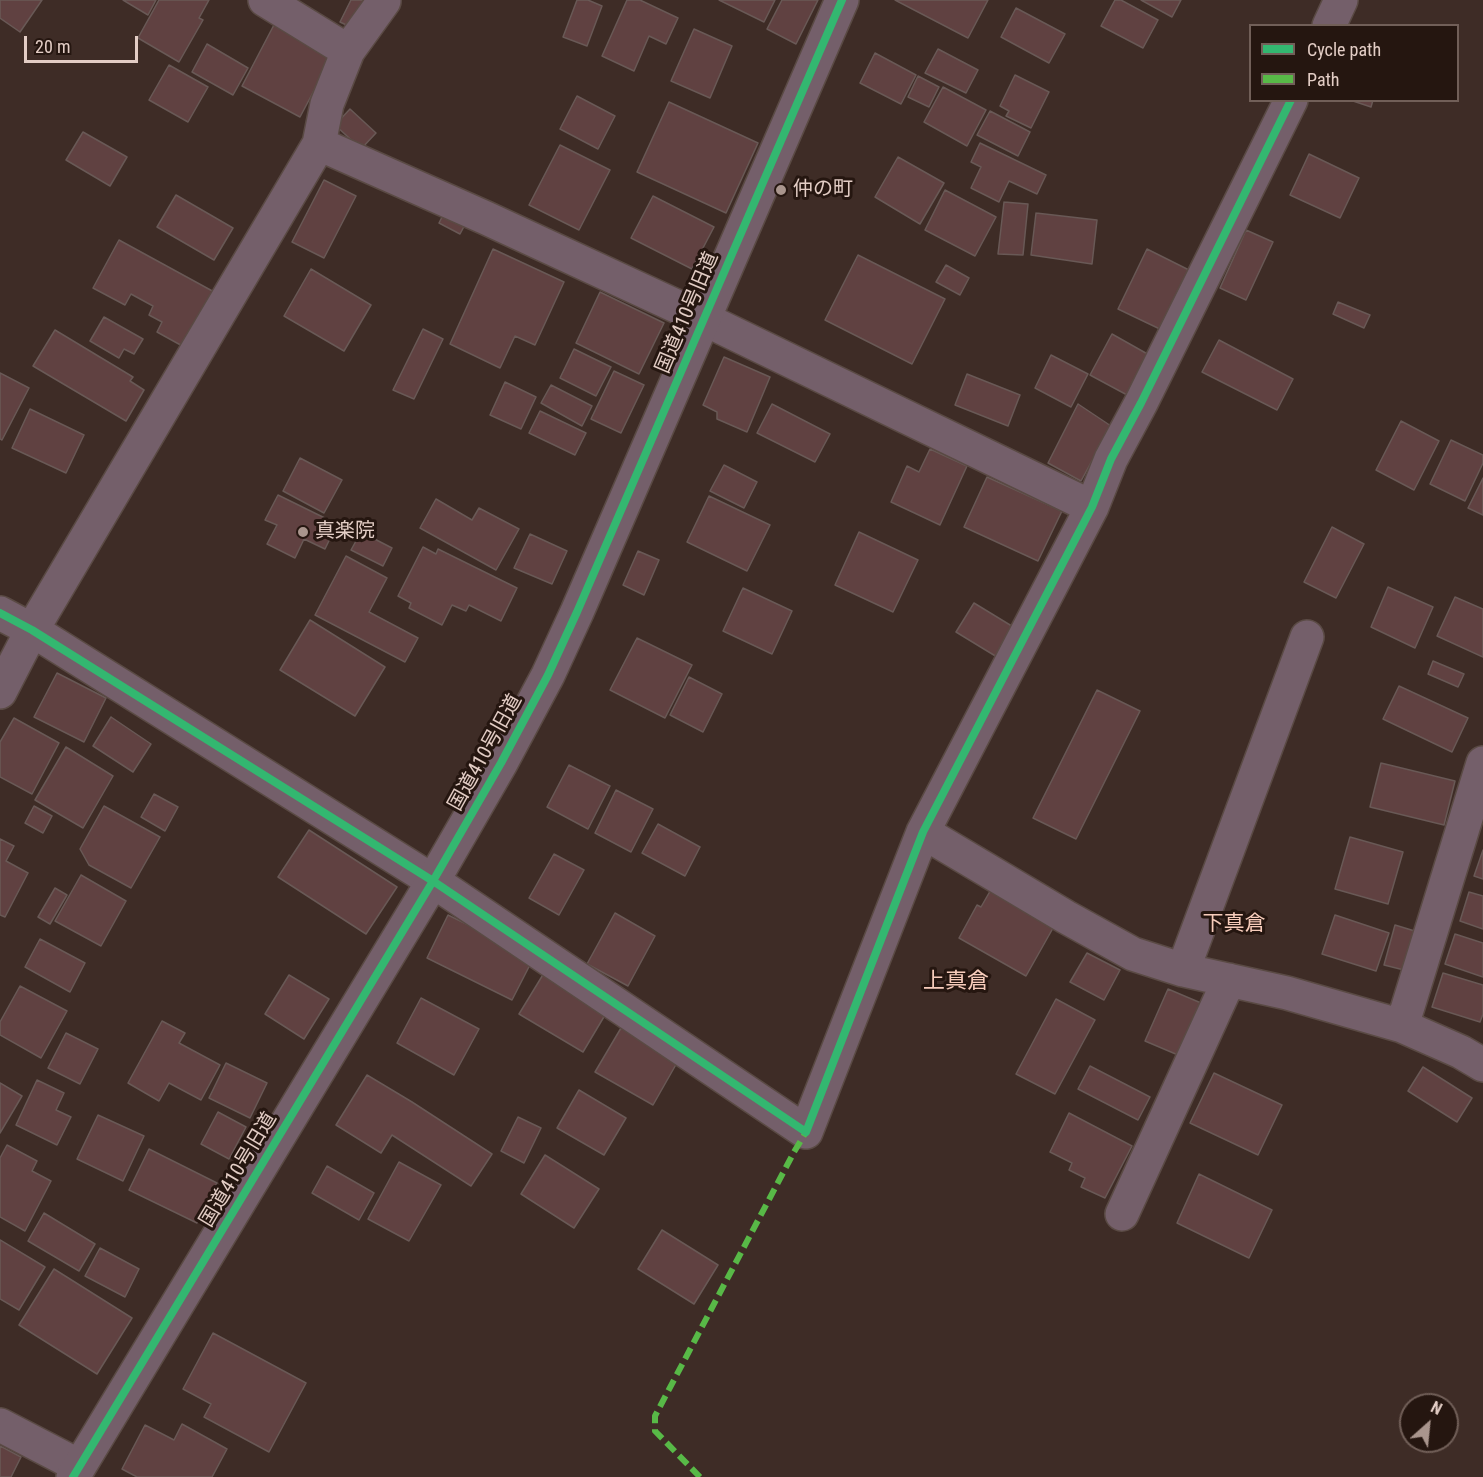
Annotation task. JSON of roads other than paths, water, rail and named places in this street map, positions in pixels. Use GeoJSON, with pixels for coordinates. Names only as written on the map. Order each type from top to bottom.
{"type":"FeatureCollection","features":[{"type":"Feature","properties":{"kind":"street"},"geometry":{"type":"LineString","coordinates":[[265,0],[348,51]]}},
{"type":"Feature","properties":{"kind":"street","name":"国道410号旧道"},"geometry":{"type":"LineString","coordinates":[[76,1472],[433,881],[501,763],[548,675],[578,612],[842,0]]}},
{"type":"Feature","properties":{"kind":"street"},"geometry":{"type":"LineString","coordinates":[[1330,24],[1341,0]]}},
{"type":"Feature","properties":{"kind":"street"},"geometry":{"type":"LineString","coordinates":[[0,692],[32,630],[319,144],[327,104],[348,51],[384,1]]}},
{"type":"Feature","properties":{"kind":"street"},"geometry":{"type":"LineString","coordinates":[[0,613],[32,630],[433,881],[806,1132],[923,832],[1092,507],[1111,459],[1290,102]]}},
{"type":"Feature","properties":{"kind":"street"},"geometry":{"type":"LineString","coordinates":[[319,144],[704,319],[1092,507]]}},
{"type":"Feature","properties":{"kind":"street"},"geometry":{"type":"LineString","coordinates":[[1183,970],[1307,638]]}},
{"type":"Feature","properties":{"kind":"street"},"geometry":{"type":"LineString","coordinates":[[1402,1026],[1483,763]]}},
{"type":"Feature","properties":{"kind":"street"},"geometry":{"type":"LineString","coordinates":[[923,832],[1133,954],[1183,970],[1287,993],[1402,1026],[1461,1052],[1483,1065]]}},
{"type":"Feature","properties":{"kind":"street"},"geometry":{"type":"LineString","coordinates":[[1122,1214],[1229,980]]}},
{"type":"Feature","properties":{"kind":"street"},"geometry":{"type":"LineString","coordinates":[[0,1425],[76,1472]]}},
{"type":"Feature","properties":{"kind":"place","name":"仲の町"},"geometry":{"type":"Point","coordinates":[781,190]}},
{"type":"Feature","properties":{"kind":"place","name":"真楽院"},"geometry":{"type":"Point","coordinates":[303,532]}},
{"type":"Feature","properties":{"kind":"district","name":"下真倉"},"geometry":{"type":"Point","coordinates":[1234,925]}},
{"type":"Feature","properties":{"kind":"district","name":"上真倉"},"geometry":{"type":"Point","coordinates":[956,982]}}]}
